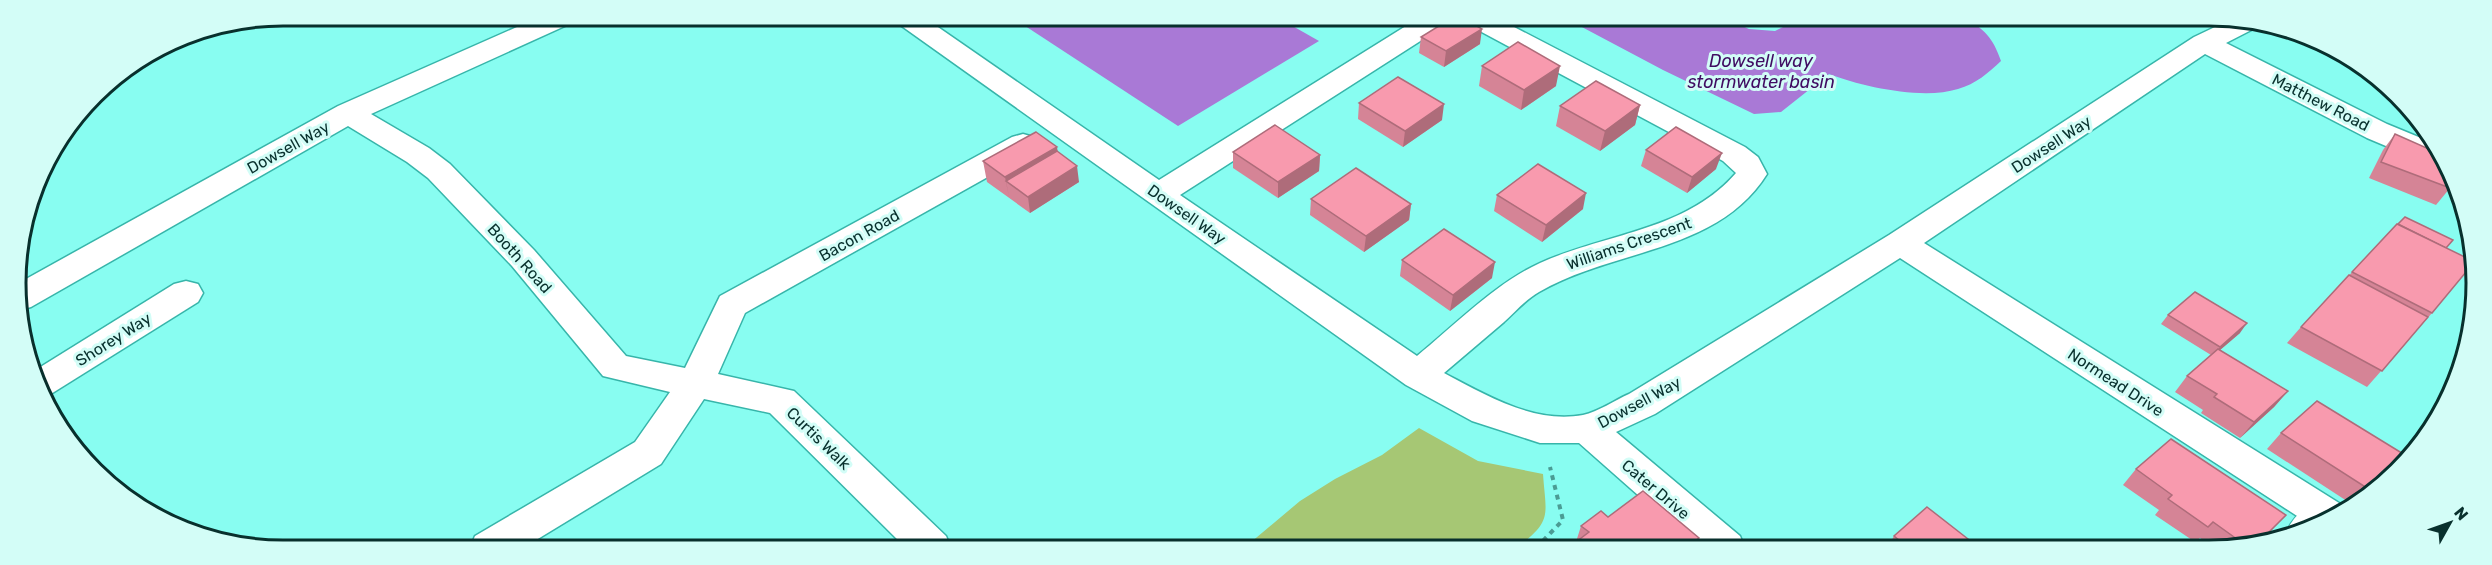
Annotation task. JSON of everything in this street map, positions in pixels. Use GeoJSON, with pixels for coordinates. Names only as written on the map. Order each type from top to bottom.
{"type":"FeatureCollection","features":[{"type":"Feature","properties":{"kind":"street","name":"Dowsell Way"},"geometry":{"type":"LineString","coordinates":[[26,294],[348,113],[542,26]]}},
{"type":"Feature","properties":{"kind":"street","name":"Dowsell Way"},"geometry":{"type":"LineString","coordinates":[[919,26],[1418,375],[1485,411],[1540,429],[1587,429],[1642,404],[1900,243],[2204,43],[2237,27]]}},
{"type":"Feature","properties":{"kind":"street"},"geometry":{"type":"LineString","coordinates":[[1158,195],[1425,26]]}},
{"type":"Feature","properties":{"kind":"street","name":"Williams Crescent"},"geometry":{"type":"LineString","coordinates":[[1418,375],[1526,284],[1568,263],[1688,225],[1711,213],[1746,183],[1752,174],[1747,164],[1734,154],[1491,26]]}},
{"type":"Feature","properties":{"kind":"street","name":"Matthew Road"},"geometry":{"type":"LineString","coordinates":[[2204,43],[2377,131],[2432,154]]}},
{"type":"Feature","properties":{"kind":"street","name":"Booth Road"},"geometry":{"type":"LineString","coordinates":[[348,113],[418,155],[439,171],[523,258],[615,367],[696,383]]}},
{"type":"Feature","properties":{"kind":"street","name":"Bacon Road"},"geometry":{"type":"LineString","coordinates":[[696,383],[732,305],[1060,124]]}},
{"type":"Feature","properties":{"kind":"street","name":"Normead Drive"},"geometry":{"type":"LineString","coordinates":[[1900,243],[2314,517]]}},
{"type":"Feature","properties":{"kind":"street","name":"Shorey Way"},"geometry":{"type":"LineString","coordinates":[[45,382],[186,293]]}},
{"type":"Feature","properties":{"kind":"street"},"geometry":{"type":"LineString","coordinates":[[502,540],[648,453],[696,383]]}},
{"type":"Feature","properties":{"kind":"street","name":"Curtis Walk"},"geometry":{"type":"LineString","coordinates":[[696,383],[781,401],[924,540]]}},
{"type":"Feature","properties":{"kind":"street","name":"Cater Drive"},"geometry":{"type":"LineString","coordinates":[[1587,429],[1717,540]]}},
{"type":"Feature","properties":{"kind":"path"},"geometry":{"type":"LineString","coordinates":[[1540,429],[1563,520],[1546,540]]}},
{"type":"Feature","properties":{"kind":"green space"},"geometry":{"type":"Polygon","coordinates":[[[1419,428],[1478,461],[1543,474],[1546,509],[1542,524],[1527,540],[1254,540],[1300,501],[1335,479],[1382,455],[1419,428]]]}},
{"type":"Feature","properties":{"kind":"water"},"geometry":{"type":"Polygon","coordinates":[[[1025,26],[1293,26],[1319,41],[1178,126],[1025,26]]]}},
{"type":"Feature","properties":{"kind":"water","name":"Dowsell way stormwater basin"},"geometry":{"type":"Polygon","coordinates":[[[1580,26],[1742,26],[1749,29],[1775,31],[1785,26],[1977,26],[1995,46],[2001,61],[1976,81],[1944,92],[1911,93],[1876,87],[1829,74],[1781,112],[1754,114],[1663,70],[1580,26]]]}},
{"type":"Feature","properties":{"kind":"building"},"geometry":{"type":"Polygon","coordinates":[[[1439,26],[1477,26],[1482,29],[1446,51],[1421,37],[1439,26]]]}},
{"type":"Feature","properties":{"kind":"building"},"geometry":{"type":"Polygon","coordinates":[[[1518,42],[1560,66],[1524,90],[1482,66],[1518,42]]]}},
{"type":"Feature","properties":{"kind":"building"},"geometry":{"type":"Polygon","coordinates":[[[1398,77],[1444,104],[1405,131],[1359,103],[1398,77]]]}},
{"type":"Feature","properties":{"kind":"building"},"geometry":{"type":"Polygon","coordinates":[[[1596,81],[1640,105],[1605,131],[1560,106],[1596,81]]]}},
{"type":"Feature","properties":{"kind":"building"},"geometry":{"type":"Polygon","coordinates":[[[1275,125],[1320,155],[1278,182],[1233,152],[1275,125]]]}},
{"type":"Feature","properties":{"kind":"building"},"geometry":{"type":"Polygon","coordinates":[[[1676,127],[1722,153],[1692,177],[1646,150],[1676,127]]]}},
{"type":"Feature","properties":{"kind":"building"},"geometry":{"type":"Polygon","coordinates":[[[1036,132],[1057,147],[1005,177],[983,161],[1036,132]]]}},
{"type":"Feature","properties":{"kind":"building"},"geometry":{"type":"Polygon","coordinates":[[[2395,134],[2429,149],[2448,187],[2381,162],[2395,134]]]}},
{"type":"Feature","properties":{"kind":"building"},"geometry":{"type":"Polygon","coordinates":[[[1057,151],[1077,166],[1028,197],[1006,181],[1057,151]]]}},
{"type":"Feature","properties":{"kind":"building"},"geometry":{"type":"Polygon","coordinates":[[[1538,164],[1586,193],[1546,225],[1497,195],[1538,164]]]}},
{"type":"Feature","properties":{"kind":"building"},"geometry":{"type":"Polygon","coordinates":[[[1356,168],[1411,204],[1366,236],[1311,199],[1356,168]]]}},
{"type":"Feature","properties":{"kind":"building"},"geometry":{"type":"Polygon","coordinates":[[[2405,217],[2453,240],[2446,248],[2398,224],[2405,217]]]}},
{"type":"Feature","properties":{"kind":"building"},"geometry":{"type":"Polygon","coordinates":[[[2397,224],[2465,257],[2466,266],[2466,272],[2432,313],[2352,272],[2397,224]]]}},
{"type":"Feature","properties":{"kind":"building"},"geometry":{"type":"Polygon","coordinates":[[[1444,229],[1495,262],[1453,295],[1402,260],[1444,229]]]}},
{"type":"Feature","properties":{"kind":"building"},"geometry":{"type":"Polygon","coordinates":[[[2349,275],[2428,317],[2382,371],[2301,327],[2349,275]]]}},
{"type":"Feature","properties":{"kind":"building"},"geometry":{"type":"Polygon","coordinates":[[[2195,292],[2247,323],[2220,347],[2168,315],[2195,292]]]}},
{"type":"Feature","properties":{"kind":"building"},"geometry":{"type":"Polygon","coordinates":[[[2218,349],[2288,391],[2254,422],[2214,397],[2217,394],[2187,376],[2218,349]]]}},
{"type":"Feature","properties":{"kind":"building"},"geometry":{"type":"Polygon","coordinates":[[[2317,401],[2402,453],[2365,487],[2281,433],[2317,401]]]}},
{"type":"Feature","properties":{"kind":"building"},"geometry":{"type":"Polygon","coordinates":[[[2171,439],[2286,515],[2268,533],[2235,538],[2213,522],[2208,527],[2168,499],[2172,495],[2136,469],[2171,439]]]}},
{"type":"Feature","properties":{"kind":"building"},"geometry":{"type":"Polygon","coordinates":[[[1643,491],[1699,538],[1696,540],[1578,540],[1589,532],[1581,526],[1601,511],[1608,517],[1643,491]]]}},
{"type":"Feature","properties":{"kind":"building"},"geometry":{"type":"Polygon","coordinates":[[[1927,507],[1969,540],[1899,540],[1894,536],[1927,507]]]}}]}
